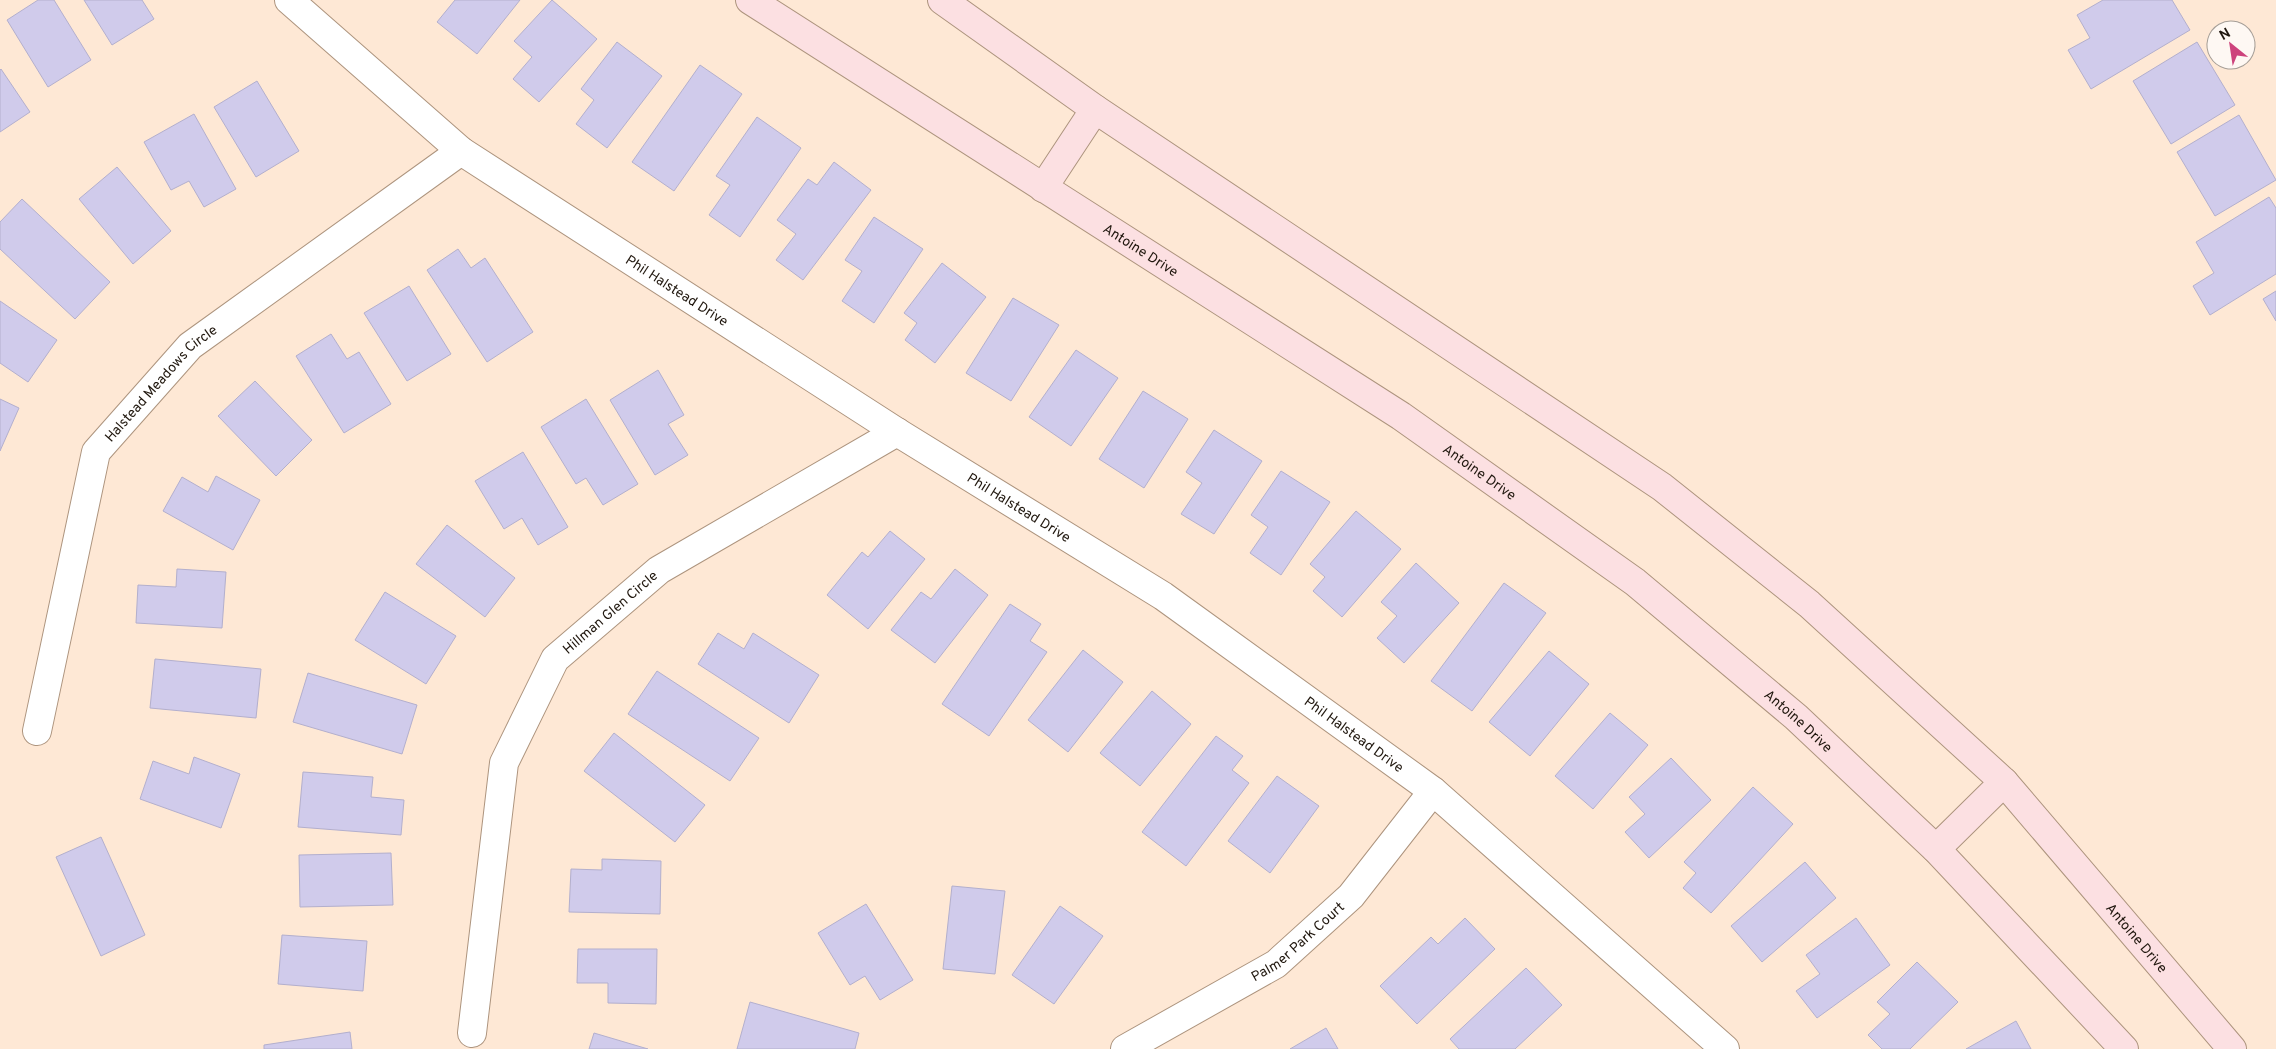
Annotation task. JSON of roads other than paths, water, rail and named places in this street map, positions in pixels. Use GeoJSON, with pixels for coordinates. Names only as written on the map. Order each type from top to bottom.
{"type":"FeatureCollection","features":[{"type":"Feature","properties":{"kind":"main road","name":"Antoine Drive"},"geometry":{"type":"LineString","coordinates":[[750,0],[1401,416],[1635,582],[1796,717],[1936,849],[2124,1049]]}},
{"type":"Feature","properties":{"kind":"main road","name":"Antoine Drive"},"geometry":{"type":"LineString","coordinates":[[942,0],[1095,109],[1662,487],[1809,604],[2004,782],[2232,1049]]}},
{"type":"Feature","properties":{"kind":"main road"},"geometry":{"type":"LineString","coordinates":[[1043,188],[1095,109]]}},
{"type":"Feature","properties":{"kind":"main road"},"geometry":{"type":"LineString","coordinates":[[1936,849],[2004,782]]}},
{"type":"Feature","properties":{"kind":"street","name":"Phil Halstead Drive"},"geometry":{"type":"LineString","coordinates":[[289,0],[461,151],[897,432],[1163,596],[1433,791],[1725,1049]]}},
{"type":"Feature","properties":{"kind":"street","name":"Halstead Meadows Circle"},"geometry":{"type":"LineString","coordinates":[[37,731],[96,452],[190,346],[461,151]]}},
{"type":"Feature","properties":{"kind":"street","name":"Hillman Glen Circle"},"geometry":{"type":"LineString","coordinates":[[472,1033],[504,764],[555,659],[659,570],[897,432]]}},
{"type":"Feature","properties":{"kind":"street","name":"Palmer Park Court"},"geometry":{"type":"LineString","coordinates":[[1125,1049],[1276,964],[1351,896],[1433,791]]}}]}
